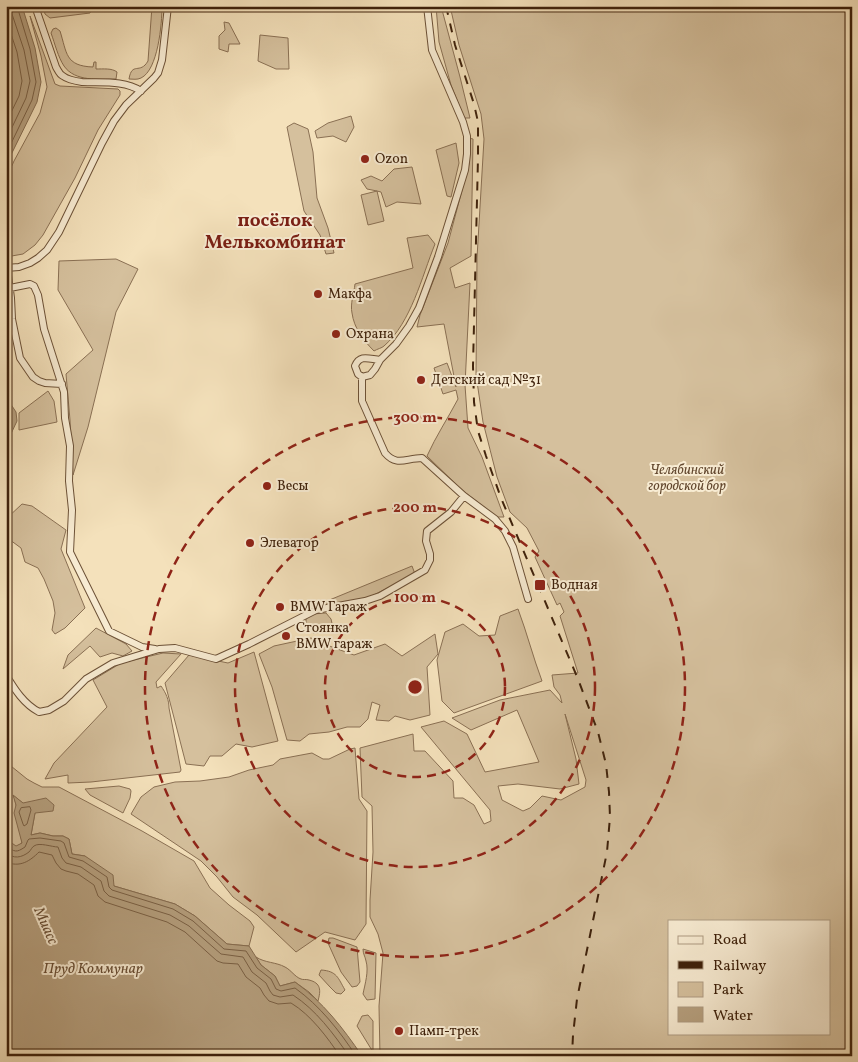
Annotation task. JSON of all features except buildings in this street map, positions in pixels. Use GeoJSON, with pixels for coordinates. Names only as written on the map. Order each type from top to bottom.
{"type":"FeatureCollection","features":[{"type":"Feature","properties":{"kind":"street"},"geometry":{"type":"LineString","coordinates":[[35,6],[59,73],[64,77],[77,81],[122,84],[134,86],[141,91]]}},
{"type":"Feature","properties":{"kind":"street"},"geometry":{"type":"LineString","coordinates":[[62,384],[39,381],[33,377],[20,358],[12,319],[7,268],[19,267],[30,263],[47,250],[54,241],[114,121],[126,105],[154,78],[161,67],[168,6]]}},
{"type":"Feature","properties":{"kind":"street"},"geometry":{"type":"LineString","coordinates":[[362,377],[370,375],[380,360],[396,344],[419,308],[429,285],[465,170],[467,154],[466,136],[432,50],[427,6]]}},
{"type":"Feature","properties":{"kind":"street"},"geometry":{"type":"LineString","coordinates":[[10,288],[30,284],[34,286],[38,295],[44,328],[64,392],[65,418],[70,446],[69,481],[72,510],[70,552],[108,631],[142,647],[175,648],[216,659],[316,610],[365,601],[380,596],[425,570],[430,560],[426,541],[427,531],[451,512],[464,496]]}},
{"type":"Feature","properties":{"kind":"street"},"geometry":{"type":"LineString","coordinates":[[380,360],[361,358],[358,360],[355,368],[362,377],[362,401],[385,453],[390,459],[398,462],[422,458],[464,496],[495,519],[505,531],[512,547],[528,600]]}},
{"type":"Feature","properties":{"kind":"street"},"geometry":{"type":"LineString","coordinates":[[6,676],[15,691],[30,707],[40,712],[49,710],[64,701],[86,679],[113,663],[159,649]]}},
{"type":"Feature","properties":{"kind":"green space"},"geometry":{"type":"Polygon","coordinates":[[[43,6],[92,6],[90,13],[50,18],[45,14],[43,6]]]}},
{"type":"Feature","properties":{"kind":"green space"},"geometry":{"type":"Polygon","coordinates":[[[152,6],[162,6],[160,35],[155,56],[147,73],[140,79],[129,79],[134,69],[142,67],[148,61],[152,6]]]}},
{"type":"Feature","properties":{"kind":"green space"},"geometry":{"type":"Polygon","coordinates":[[[436,6],[441,6],[470,118],[464,118],[451,85],[439,42],[436,6]]]}},
{"type":"Feature","properties":{"kind":"green space","name":"Челябинский городской бор"},"geometry":{"type":"Polygon","coordinates":[[[450,6],[852,6],[852,1056],[380,1056],[379,1006],[383,953],[378,934],[370,917],[373,852],[372,806],[362,797],[360,748],[413,734],[414,751],[425,751],[453,781],[454,798],[463,798],[474,805],[484,824],[491,821],[490,810],[421,727],[444,721],[467,734],[485,772],[539,762],[517,710],[471,730],[452,718],[500,700],[550,690],[562,703],[560,695],[554,687],[552,675],[578,673],[560,616],[564,612],[560,603],[557,605],[535,557],[539,551],[527,528],[510,512],[497,477],[483,422],[476,375],[477,258],[484,139],[481,114],[459,45],[450,6]],[[565,714],[576,759],[579,784],[560,789],[518,784],[498,786],[502,800],[523,811],[530,808],[542,796],[561,800],[585,787],[586,780],[565,714]]]}},
{"type":"Feature","properties":{"kind":"green space"},"geometry":{"type":"Polygon","coordinates":[[[30,16],[55,84],[60,86],[118,89],[120,95],[98,130],[75,178],[43,235],[35,245],[23,254],[6,257],[6,179],[40,113],[47,87],[30,16]]]}},
{"type":"Feature","properties":{"kind":"green space"},"geometry":{"type":"Polygon","coordinates":[[[224,22],[229,23],[240,44],[229,44],[228,52],[219,49],[219,36],[225,30],[224,22]]]}},
{"type":"Feature","properties":{"kind":"green space"},"geometry":{"type":"Polygon","coordinates":[[[56,28],[60,31],[66,52],[72,61],[84,66],[93,67],[94,62],[96,62],[96,69],[110,69],[117,72],[116,79],[81,77],[69,71],[60,59],[51,33],[56,28]]]}},
{"type":"Feature","properties":{"kind":"green space"},"geometry":{"type":"Polygon","coordinates":[[[260,35],[288,38],[289,69],[276,69],[258,61],[260,35]]]}},
{"type":"Feature","properties":{"kind":"green space"},"geometry":{"type":"Polygon","coordinates":[[[351,116],[354,127],[346,142],[333,136],[317,138],[315,131],[328,123],[351,116]]]}},
{"type":"Feature","properties":{"kind":"green space"},"geometry":{"type":"Polygon","coordinates":[[[294,123],[308,129],[313,152],[317,198],[328,228],[334,253],[326,254],[320,235],[304,211],[287,127],[294,123]]]}},
{"type":"Feature","properties":{"kind":"green space"},"geometry":{"type":"Polygon","coordinates":[[[469,138],[473,139],[471,256],[450,268],[455,288],[470,283],[465,385],[468,428],[482,457],[504,517],[497,517],[462,490],[427,456],[458,399],[456,390],[443,394],[434,368],[447,363],[456,387],[444,324],[417,327],[448,243],[469,164],[469,138]]]}},
{"type":"Feature","properties":{"kind":"green space"},"geometry":{"type":"Polygon","coordinates":[[[456,143],[459,163],[451,197],[447,196],[436,150],[456,143]]]}},
{"type":"Feature","properties":{"kind":"green space"},"geometry":{"type":"Polygon","coordinates":[[[412,167],[421,204],[397,202],[386,207],[381,192],[367,189],[361,180],[371,176],[382,181],[394,169],[412,167]]]}},
{"type":"Feature","properties":{"kind":"green space"},"geometry":{"type":"Polygon","coordinates":[[[377,191],[384,221],[368,225],[361,195],[377,191]]]}},
{"type":"Feature","properties":{"kind":"green space"},"geometry":{"type":"Polygon","coordinates":[[[428,235],[435,244],[409,312],[393,336],[383,347],[374,351],[360,334],[353,318],[351,306],[355,284],[413,268],[407,238],[428,235]]]}},
{"type":"Feature","properties":{"kind":"green space"},"geometry":{"type":"Polygon","coordinates":[[[116,259],[138,269],[116,312],[88,427],[73,475],[66,374],[93,350],[58,290],[59,261],[116,259]]]}},
{"type":"Feature","properties":{"kind":"green space"},"geometry":{"type":"Polygon","coordinates":[[[48,391],[54,401],[57,422],[19,430],[19,413],[48,391]]]}},
{"type":"Feature","properties":{"kind":"green space"},"geometry":{"type":"Polygon","coordinates":[[[22,504],[32,506],[66,530],[61,549],[85,608],[65,628],[55,634],[52,630],[55,613],[53,601],[44,579],[38,568],[25,562],[21,548],[6,537],[6,519],[22,504]]]}},
{"type":"Feature","properties":{"kind":"green space"},"geometry":{"type":"Polygon","coordinates":[[[412,566],[415,574],[368,598],[327,605],[327,601],[412,566]]]}},
{"type":"Feature","properties":{"kind":"green space"},"geometry":{"type":"Polygon","coordinates":[[[518,609],[542,681],[454,713],[442,701],[437,660],[445,632],[463,624],[479,636],[495,635],[500,616],[518,609]]]}},
{"type":"Feature","properties":{"kind":"green space"},"geometry":{"type":"Polygon","coordinates":[[[326,613],[331,619],[334,632],[313,633],[306,626],[306,618],[312,614],[326,613]]]}},
{"type":"Feature","properties":{"kind":"green space"},"geometry":{"type":"Polygon","coordinates":[[[96,628],[126,644],[132,651],[123,656],[112,653],[100,657],[90,646],[63,669],[68,655],[96,628]]]}},
{"type":"Feature","properties":{"kind":"green space"},"geometry":{"type":"Polygon","coordinates":[[[435,634],[438,654],[427,667],[430,715],[410,720],[395,716],[389,721],[376,720],[380,705],[372,702],[368,719],[360,727],[347,727],[329,732],[309,734],[300,741],[287,740],[272,687],[259,654],[274,646],[311,638],[354,655],[385,644],[402,656],[435,634]]]}},
{"type":"Feature","properties":{"kind":"green space"},"geometry":{"type":"Polygon","coordinates":[[[254,652],[278,741],[252,747],[236,744],[222,756],[210,756],[204,766],[186,764],[165,683],[189,655],[228,663],[254,652]]]}},
{"type":"Feature","properties":{"kind":"green space"},"geometry":{"type":"Polygon","coordinates":[[[163,653],[181,654],[156,682],[157,688],[161,686],[168,699],[180,772],[91,782],[68,783],[68,775],[45,779],[54,763],[107,707],[93,680],[121,663],[163,653]]]}},
{"type":"Feature","properties":{"kind":"green space"},"geometry":{"type":"Polygon","coordinates":[[[355,748],[359,799],[367,811],[366,924],[355,940],[325,932],[296,952],[257,915],[233,897],[201,861],[131,814],[141,797],[154,787],[175,782],[229,777],[273,765],[280,759],[312,753],[323,759],[329,759],[355,748]]]}},
{"type":"Feature","properties":{"kind":"green space"},"geometry":{"type":"Polygon","coordinates":[[[6,762],[34,783],[42,787],[59,787],[194,861],[210,888],[250,921],[254,927],[249,946],[227,944],[195,916],[175,904],[114,886],[85,856],[72,854],[69,839],[63,836],[40,833],[31,835],[35,813],[14,796],[22,843],[16,847],[6,839],[6,762]]]}},
{"type":"Feature","properties":{"kind":"green space"},"geometry":{"type":"Polygon","coordinates":[[[119,786],[131,791],[123,813],[90,795],[85,789],[119,786]]]}},
{"type":"Feature","properties":{"kind":"green space"},"geometry":{"type":"Polygon","coordinates":[[[329,938],[357,947],[360,982],[357,986],[352,987],[341,972],[328,943],[329,938]]]}},
{"type":"Feature","properties":{"kind":"green space"},"geometry":{"type":"Polygon","coordinates":[[[363,949],[376,953],[375,999],[367,1000],[363,994],[367,965],[363,949]]]}},
{"type":"Feature","properties":{"kind":"green space"},"geometry":{"type":"Polygon","coordinates":[[[256,957],[282,965],[299,978],[316,983],[320,990],[318,1001],[295,982],[280,986],[275,976],[261,965],[256,957]]]}},
{"type":"Feature","properties":{"kind":"green space"},"geometry":{"type":"Polygon","coordinates":[[[321,970],[331,972],[339,979],[345,990],[341,994],[336,993],[319,975],[321,970]]]}},
{"type":"Feature","properties":{"kind":"green space"},"geometry":{"type":"Polygon","coordinates":[[[368,1015],[373,1021],[373,1052],[357,1026],[362,1016],[368,1015]]]}},
{"type":"Feature","properties":{"kind":"water"},"geometry":{"type":"Polygon","coordinates":[[[6,6],[22,6],[35,48],[41,82],[37,102],[6,165],[6,6]]]}},
{"type":"Feature","properties":{"kind":"water"},"geometry":{"type":"Polygon","coordinates":[[[6,390],[8,400],[16,412],[17,421],[9,438],[6,453],[6,390]]]}},
{"type":"Feature","properties":{"kind":"water","name":"Пруд Коммунар"},"geometry":{"type":"Polygon","coordinates":[[[13,795],[23,803],[46,798],[54,805],[53,811],[35,813],[31,835],[40,833],[63,836],[69,839],[72,854],[85,856],[113,875],[114,886],[175,904],[195,916],[227,944],[249,946],[261,965],[275,976],[280,986],[295,982],[315,998],[340,1026],[362,1056],[11,1056],[6,1049],[6,839],[16,846],[22,843],[14,813],[16,805],[13,795]]]}},
{"type":"Feature","properties":{"kind":"railway"},"geometry":{"type":"LineString","coordinates":[[446,6],[455,45],[478,122],[473,366],[474,402],[478,431],[501,498],[578,679],[598,732],[606,764],[610,817],[607,852],[577,999],[572,1056]]}},
{"type":"Feature","properties":{"kind":"place","name":"Ozon"},"geometry":{"type":"Point","coordinates":[365,159]}},
{"type":"Feature","properties":{"kind":"place","name":"Макфа"},"geometry":{"type":"Point","coordinates":[318,294]}},
{"type":"Feature","properties":{"kind":"place","name":"Охрана"},"geometry":{"type":"Point","coordinates":[336,334]}},
{"type":"Feature","properties":{"kind":"place","name":"Детский сад №31"},"geometry":{"type":"Point","coordinates":[421,380]}},
{"type":"Feature","properties":{"kind":"place","name":"Весы"},"geometry":{"type":"Point","coordinates":[267,486]}},
{"type":"Feature","properties":{"kind":"place","name":"Элеватор"},"geometry":{"type":"Point","coordinates":[250,543]}},
{"type":"Feature","properties":{"kind":"place","name":"Водная"},"geometry":{"type":"Point","coordinates":[540,585]}},
{"type":"Feature","properties":{"kind":"place","name":"BMW Гараж"},"geometry":{"type":"Point","coordinates":[280,607]}},
{"type":"Feature","properties":{"kind":"place","name":"Стоянка BMW гараж"},"geometry":{"type":"Point","coordinates":[286,636]}},
{"type":"Feature","properties":{"kind":"place","name":"Памп-трек"},"geometry":{"type":"Point","coordinates":[399,1031]}},
{"type":"Feature","properties":{"kind":"district","name":"посёлок Мелькомбинат"},"geometry":{"type":"Point","coordinates":[275,232]}},
{"type":"Feature","properties":{"kind":"water label","name":"Миасс"},"geometry":{"type":"Point","coordinates":[45,926]}}]}
